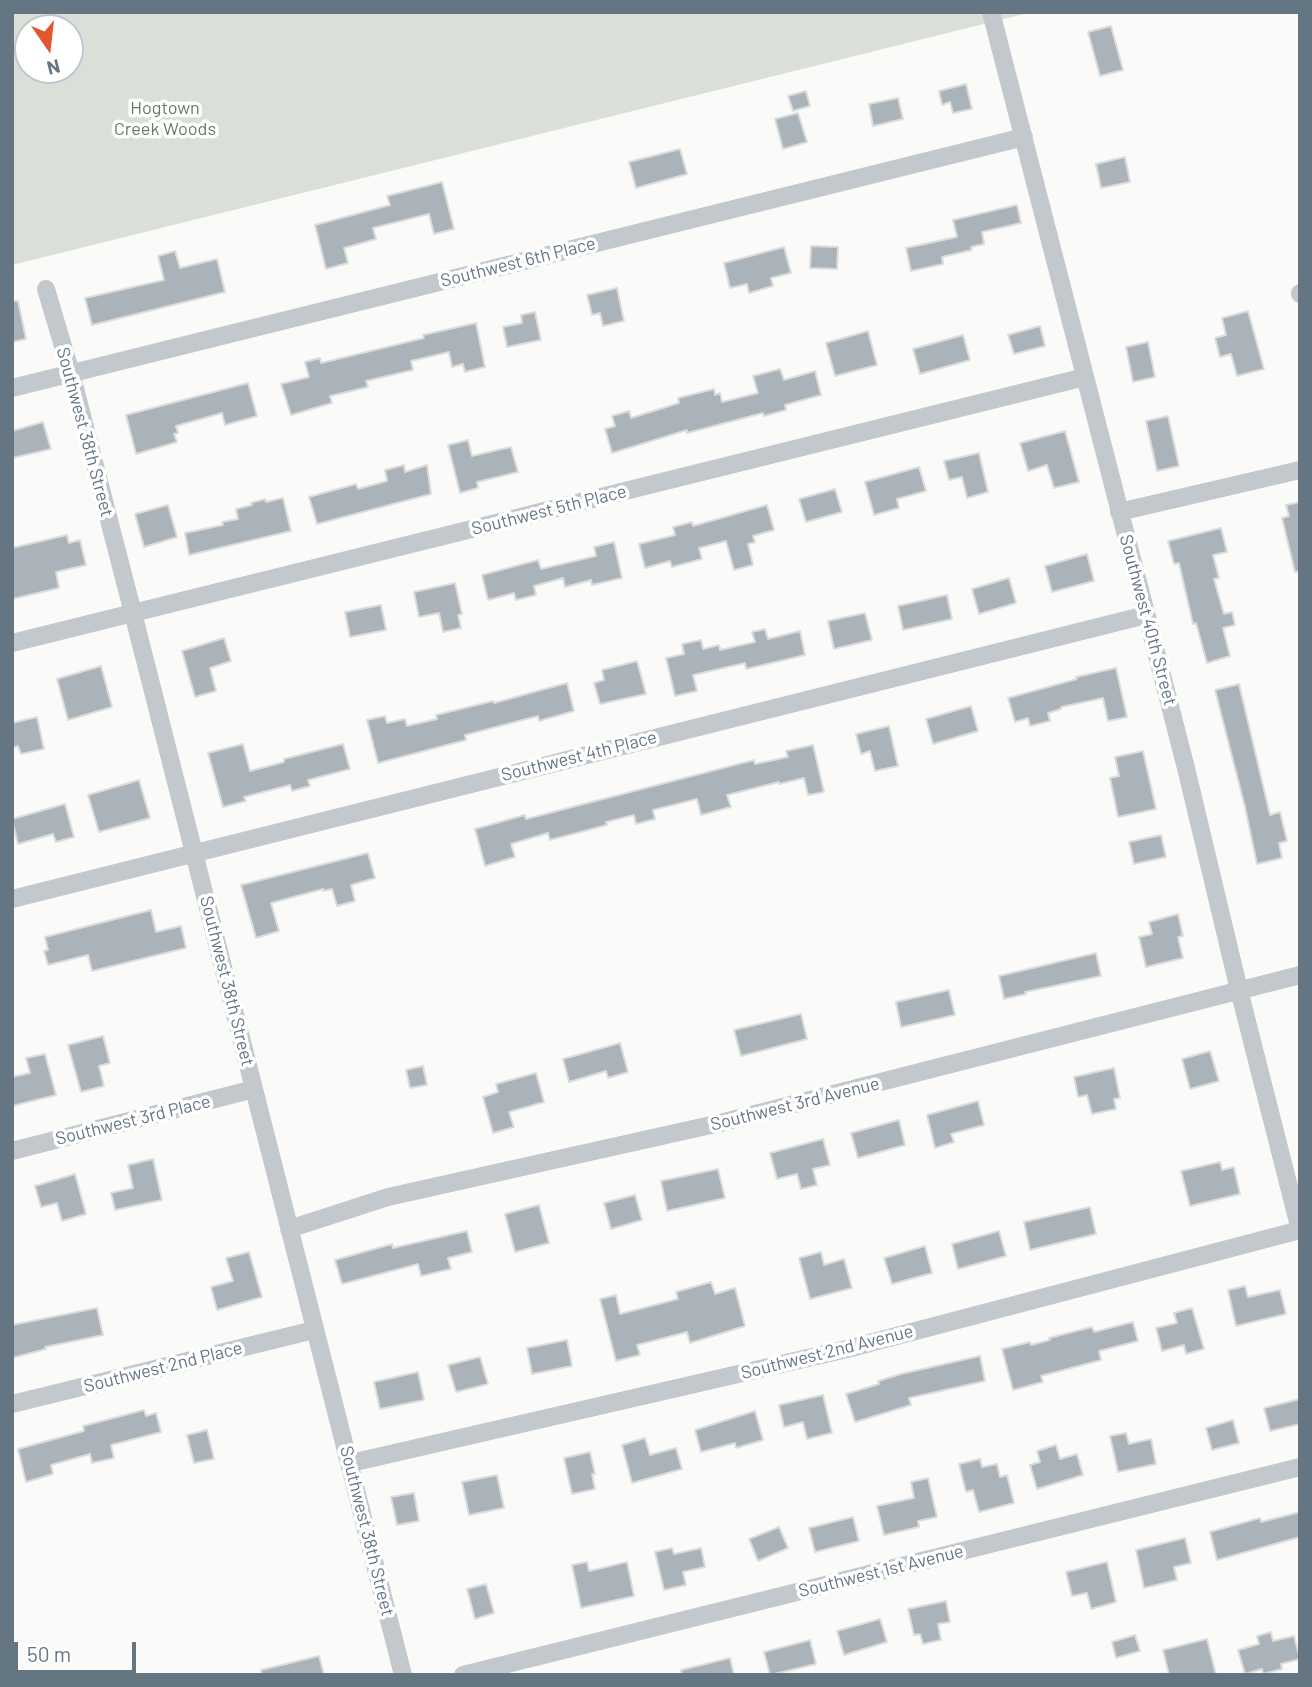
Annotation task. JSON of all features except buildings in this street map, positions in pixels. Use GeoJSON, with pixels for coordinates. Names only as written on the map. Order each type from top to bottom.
{"type":"FeatureCollection","features":[{"type":"Feature","properties":{"kind":"street","name":"Southwest 40th Street"},"geometry":{"type":"LineString","coordinates":[[991,12],[1186,768],[1300,1230]]}},
{"type":"Feature","properties":{"kind":"street","name":"Southwest 6th Place"},"geometry":{"type":"LineString","coordinates":[[12,388],[1024,137]]}},
{"type":"Feature","properties":{"kind":"street","name":"Southwest 38th Street"},"geometry":{"type":"LineString","coordinates":[[46,289],[71,373],[133,613],[403,1675]]}},
{"type":"Feature","properties":{"kind":"street","name":"Southwest 5th Place"},"geometry":{"type":"LineString","coordinates":[[12,643],[1085,377]]}},
{"type":"Feature","properties":{"kind":"street"},"geometry":{"type":"LineString","coordinates":[[1119,512],[1300,470]]}},
{"type":"Feature","properties":{"kind":"street","name":"Southwest 4th Place"},"geometry":{"type":"LineString","coordinates":[[12,899],[1146,615]]}},
{"type":"Feature","properties":{"kind":"street","name":"Southwest 3rd Avenue"},"geometry":{"type":"LineString","coordinates":[[289,1229],[388,1197],[720,1123],[1300,975]]}},
{"type":"Feature","properties":{"kind":"street","name":"Southwest 3rd Place"},"geometry":{"type":"LineString","coordinates":[[12,1152],[254,1089]]}},
{"type":"Feature","properties":{"kind":"street","name":"Southwest 2nd Avenue"},"geometry":{"type":"LineString","coordinates":[[351,1463],[847,1349],[1300,1230]]}},
{"type":"Feature","properties":{"kind":"street","name":"Southwest 2nd Place"},"geometry":{"type":"LineString","coordinates":[[12,1404],[314,1329]]}},
{"type":"Feature","properties":{"kind":"street","name":"Southwest 1st Avenue"},"geometry":{"type":"LineString","coordinates":[[463,1675],[1300,1467]]}},
{"type":"Feature","properties":{"kind":"green space","name":"Hogtown Creek Woods"},"geometry":{"type":"Polygon","coordinates":[[[12,12],[1032,12],[12,265],[12,12]]]}}]}
